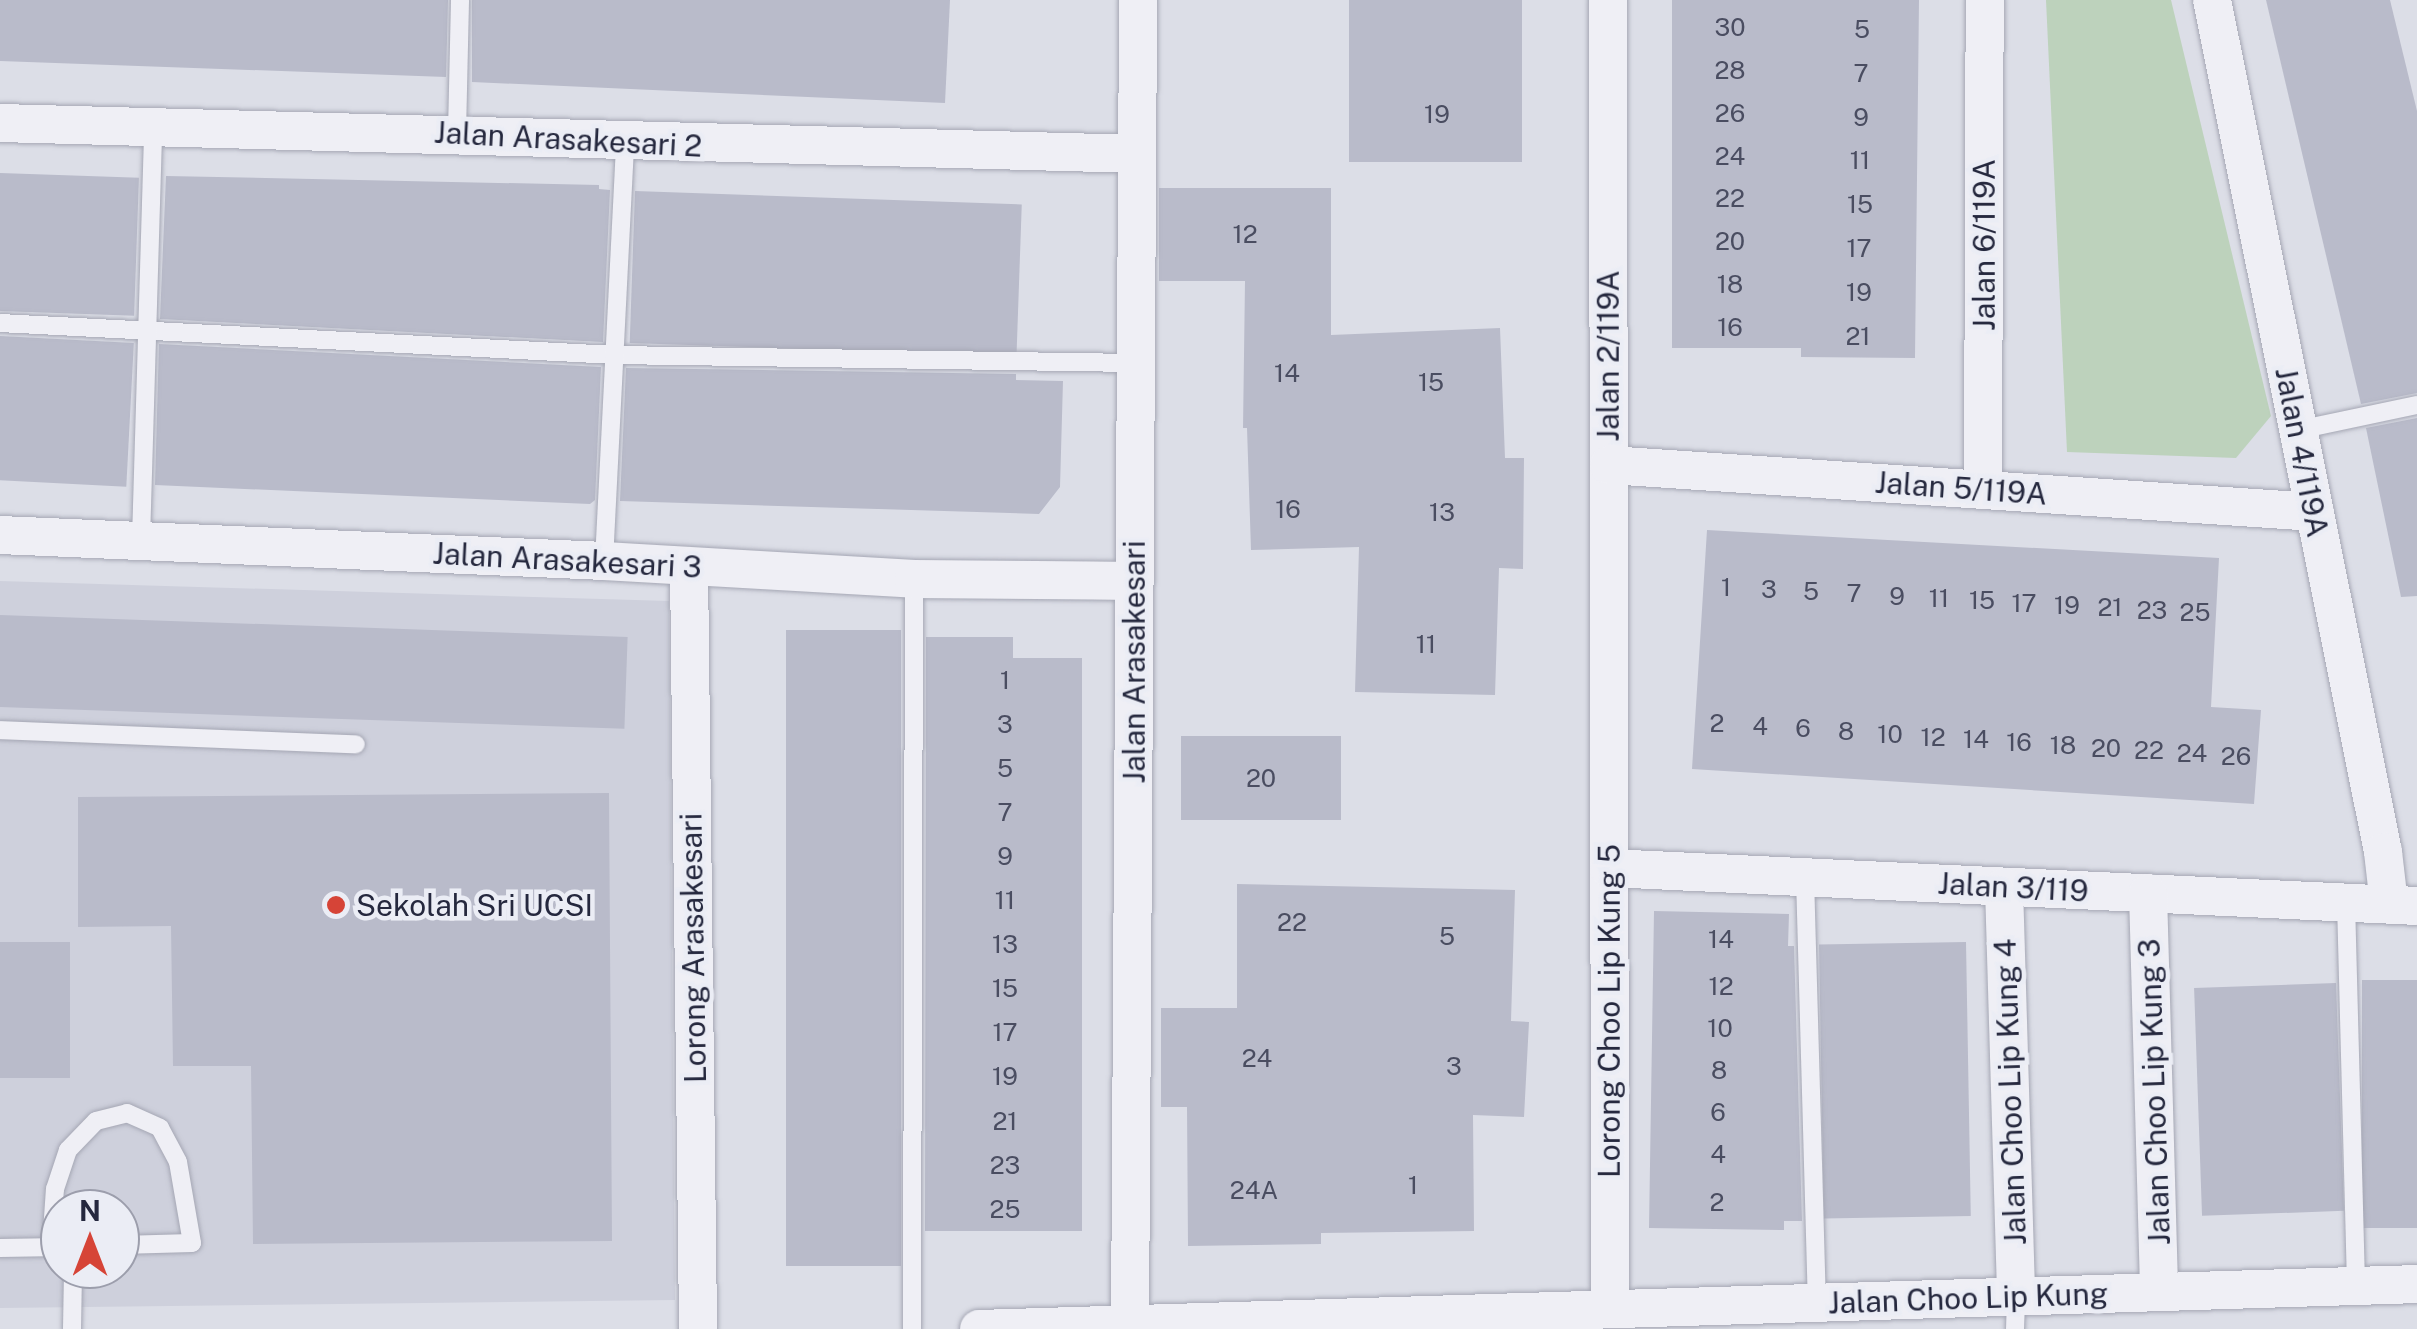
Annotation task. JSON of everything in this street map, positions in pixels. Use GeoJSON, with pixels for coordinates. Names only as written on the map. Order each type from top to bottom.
{"type":"FeatureCollection","features":[{"type":"Feature","properties":{"kind":"street","name":"Jalan Arasakesari"},"geometry":{"type":"LineString","coordinates":[[1130,1324],[1138,0]]}},
{"type":"Feature","properties":{"kind":"street","name":"Jalan 2/119A"},"geometry":{"type":"LineString","coordinates":[[1606,712],[1608,0]]}},
{"type":"Feature","properties":{"kind":"street","name":"Jalan 6/119A"},"geometry":{"type":"LineString","coordinates":[[1983,490],[1985,0]]}},
{"type":"Feature","properties":{"kind":"street","name":"Jalan 4/119A"},"geometry":{"type":"LineString","coordinates":[[2212,0],[2384,852],[2403,905]]}},
{"type":"Feature","properties":{"kind":"street","name":"Jalan Arasakesari 2"},"geometry":{"type":"LineString","coordinates":[[0,123],[456,133],[625,144],[1137,154]]}},
{"type":"Feature","properties":{"kind":"street","name":"Jalan 5/119A"},"geometry":{"type":"LineString","coordinates":[[1609,465],[2314,512]]}},
{"type":"Feature","properties":{"kind":"street","name":"Jalan Arasakesari 3"},"geometry":{"type":"LineString","coordinates":[[0,536],[604,561],[914,580],[1134,581]]}},
{"type":"Feature","properties":{"kind":"street","name":"Lorong Arasakesari"},"geometry":{"type":"LineString","coordinates":[[689,567],[698,1329]]}},
{"type":"Feature","properties":{"kind":"street","name":"Lorong Choo Lip Kung 5"},"geometry":{"type":"LineString","coordinates":[[1606,712],[1610,1319]]}},
{"type":"Feature","properties":{"kind":"street","name":"Jalan 3/119"},"geometry":{"type":"LineString","coordinates":[[1610,868],[2403,905]]}},
{"type":"Feature","properties":{"kind":"street","name":"Jalan Choo Lip Kung 4"},"geometry":{"type":"LineString","coordinates":[[2004,886],[2016,1313]]}},
{"type":"Feature","properties":{"kind":"street","name":"Jalan Choo Lip Kung 3"},"geometry":{"type":"LineString","coordinates":[[2148,893],[2159,1292]]}},
{"type":"Feature","properties":{"kind":"street","name":"Jalan Choo Lip Kung"},"geometry":{"type":"LineString","coordinates":[[979,1329],[1610,1319],[1818,1302],[2016,1313],[2159,1292],[2417,1284]]}},
{"type":"Feature","properties":{"kind":"lane"},"geometry":{"type":"LineString","coordinates":[[456,133],[460,0]]}},
{"type":"Feature","properties":{"kind":"lane"},"geometry":{"type":"LineString","coordinates":[[140,540],[154,127]]}},
{"type":"Feature","properties":{"kind":"lane"},"geometry":{"type":"LineString","coordinates":[[604,561],[625,144]]}},
{"type":"Feature","properties":{"kind":"lane"},"geometry":{"type":"LineString","coordinates":[[0,323],[614,355],[1136,362]]}},
{"type":"Feature","properties":{"kind":"lane"},"geometry":{"type":"LineString","coordinates":[[2298,430],[2417,405]]}},
{"type":"Feature","properties":{"kind":"lane"},"geometry":{"type":"LineString","coordinates":[[912,1329],[914,580]]}},
{"type":"Feature","properties":{"kind":"lane"},"geometry":{"type":"LineString","coordinates":[[0,730],[356,744]]}},
{"type":"Feature","properties":{"kind":"lane"},"geometry":{"type":"LineString","coordinates":[[1805,877],[1818,1302]]}},
{"type":"Feature","properties":{"kind":"lane"},"geometry":{"type":"LineString","coordinates":[[2346,902],[2356,1286]]}},
{"type":"Feature","properties":{"kind":"lane"},"geometry":{"type":"LineString","coordinates":[[55,1189],[68,1150],[96,1120],[127,1113],[160,1128],[178,1162],[192,1243],[140,1244]]}},
{"type":"Feature","properties":{"kind":"lane"},"geometry":{"type":"LineString","coordinates":[[0,1248],[40,1247]]}},
{"type":"Feature","properties":{"kind":"lane"},"geometry":{"type":"LineString","coordinates":[[72,1329],[73,1289]]}},
{"type":"Feature","properties":{"kind":"shaded area","name":"Sekolah Sri UCSI"},"geometry":{"type":"Polygon","coordinates":[[[0,581],[669,601],[675,1300],[0,1308],[0,581]]]}},
{"type":"Feature","properties":{"kind":"green space"},"geometry":{"type":"Polygon","coordinates":[[[2046,0],[2171,0],[2271,416],[2236,458],[2067,452],[2046,0]]]}},
{"type":"Feature","properties":{"kind":"building"},"geometry":{"type":"Polygon","coordinates":[[[0,0],[448,0],[446,77],[0,61],[0,0]]]}},
{"type":"Feature","properties":{"kind":"building"},"geometry":{"type":"Polygon","coordinates":[[[472,0],[950,0],[945,103],[472,82],[472,0]]]}},
{"type":"Feature","properties":{"kind":"building"},"geometry":{"type":"Polygon","coordinates":[[[1349,0],[1522,0],[1522,162],[1349,162],[1349,0]]]}},
{"type":"Feature","properties":{"kind":"building"},"geometry":{"type":"Polygon","coordinates":[[[1672,0],[1919,0],[1915,358],[1801,357],[1801,348],[1672,348],[1672,0]]]}},
{"type":"Feature","properties":{"kind":"building"},"geometry":{"type":"Polygon","coordinates":[[[2266,0],[2390,0],[2417,111],[2417,393],[2361,404],[2266,0]]]}},
{"type":"Feature","properties":{"kind":"building"},"geometry":{"type":"Polygon","coordinates":[[[0,173],[139,178],[134,316],[0,311],[0,173]]]}},
{"type":"Feature","properties":{"kind":"building"},"geometry":{"type":"Polygon","coordinates":[[[166,176],[599,185],[599,189],[610,190],[603,342],[160,319],[166,176]]]}},
{"type":"Feature","properties":{"kind":"building"},"geometry":{"type":"Polygon","coordinates":[[[1159,188],[1331,188],[1331,335],[1500,328],[1505,458],[1524,458],[1523,569],[1499,568],[1495,695],[1355,692],[1359,547],[1251,550],[1247,428],[1243,428],[1245,281],[1159,281],[1159,188]]]}},
{"type":"Feature","properties":{"kind":"building"},"geometry":{"type":"Polygon","coordinates":[[[635,191],[1022,205],[1016,356],[630,343],[635,191]]]}},
{"type":"Feature","properties":{"kind":"building"},"geometry":{"type":"Polygon","coordinates":[[[0,336],[134,343],[126,487],[0,480],[0,336]]]}},
{"type":"Feature","properties":{"kind":"building"},"geometry":{"type":"Polygon","coordinates":[[[159,344],[601,367],[595,500],[590,504],[155,485],[159,344]]]}},
{"type":"Feature","properties":{"kind":"building"},"geometry":{"type":"Polygon","coordinates":[[[626,368],[1016,374],[1016,380],[1063,381],[1060,487],[1039,514],[620,501],[626,368]]]}},
{"type":"Feature","properties":{"kind":"building"},"geometry":{"type":"Polygon","coordinates":[[[2417,418],[2417,596],[2401,597],[2366,428],[2417,418]]]}},
{"type":"Feature","properties":{"kind":"building"},"geometry":{"type":"Polygon","coordinates":[[[1707,530],[2219,558],[2211,707],[2261,710],[2254,804],[1692,769],[1707,530]]]}},
{"type":"Feature","properties":{"kind":"building"},"geometry":{"type":"Polygon","coordinates":[[[0,615],[628,637],[624,729],[0,707],[0,615]]]}},
{"type":"Feature","properties":{"kind":"building"},"geometry":{"type":"Polygon","coordinates":[[[786,630],[901,630],[901,1266],[786,1266],[786,630]]]}},
{"type":"Feature","properties":{"kind":"building"},"geometry":{"type":"Polygon","coordinates":[[[926,637],[1013,637],[1013,658],[1082,658],[1082,1231],[925,1231],[926,637]]]}},
{"type":"Feature","properties":{"kind":"building"},"geometry":{"type":"Polygon","coordinates":[[[1181,736],[1341,736],[1341,820],[1181,820],[1181,736]]]}},
{"type":"Feature","properties":{"kind":"building"},"geometry":{"type":"Polygon","coordinates":[[[609,793],[612,1241],[253,1244],[251,1066],[173,1066],[171,926],[78,927],[78,797],[609,793]]]}},
{"type":"Feature","properties":{"kind":"building"},"geometry":{"type":"Polygon","coordinates":[[[1237,884],[1515,890],[1511,1021],[1529,1022],[1524,1117],[1473,1115],[1474,1231],[1321,1233],[1321,1244],[1188,1246],[1187,1107],[1161,1107],[1161,1008],[1237,1008],[1237,884]]]}},
{"type":"Feature","properties":{"kind":"building"},"geometry":{"type":"Polygon","coordinates":[[[1654,911],[1789,914],[1788,946],[1794,946],[1802,1221],[1784,1221],[1784,1230],[1649,1228],[1654,911]]]}},
{"type":"Feature","properties":{"kind":"building"},"geometry":{"type":"Polygon","coordinates":[[[0,942],[70,942],[70,1078],[0,1078],[0,942]]]}},
{"type":"Feature","properties":{"kind":"building"},"geometry":{"type":"Polygon","coordinates":[[[1966,942],[1971,1216],[1824,1219],[1819,945],[1966,942]]]}},
{"type":"Feature","properties":{"kind":"building"},"geometry":{"type":"Polygon","coordinates":[[[2362,980],[2417,980],[2417,1228],[2362,1228],[2362,980]]]}},
{"type":"Feature","properties":{"kind":"building"},"geometry":{"type":"Polygon","coordinates":[[[2336,983],[2344,1211],[2202,1216],[2194,988],[2336,983]]]}},
{"type":"Feature","properties":{"kind":"place","name":"Sekolah Sri UCSI"},"geometry":{"type":"Point","coordinates":[336,905]}}]}
